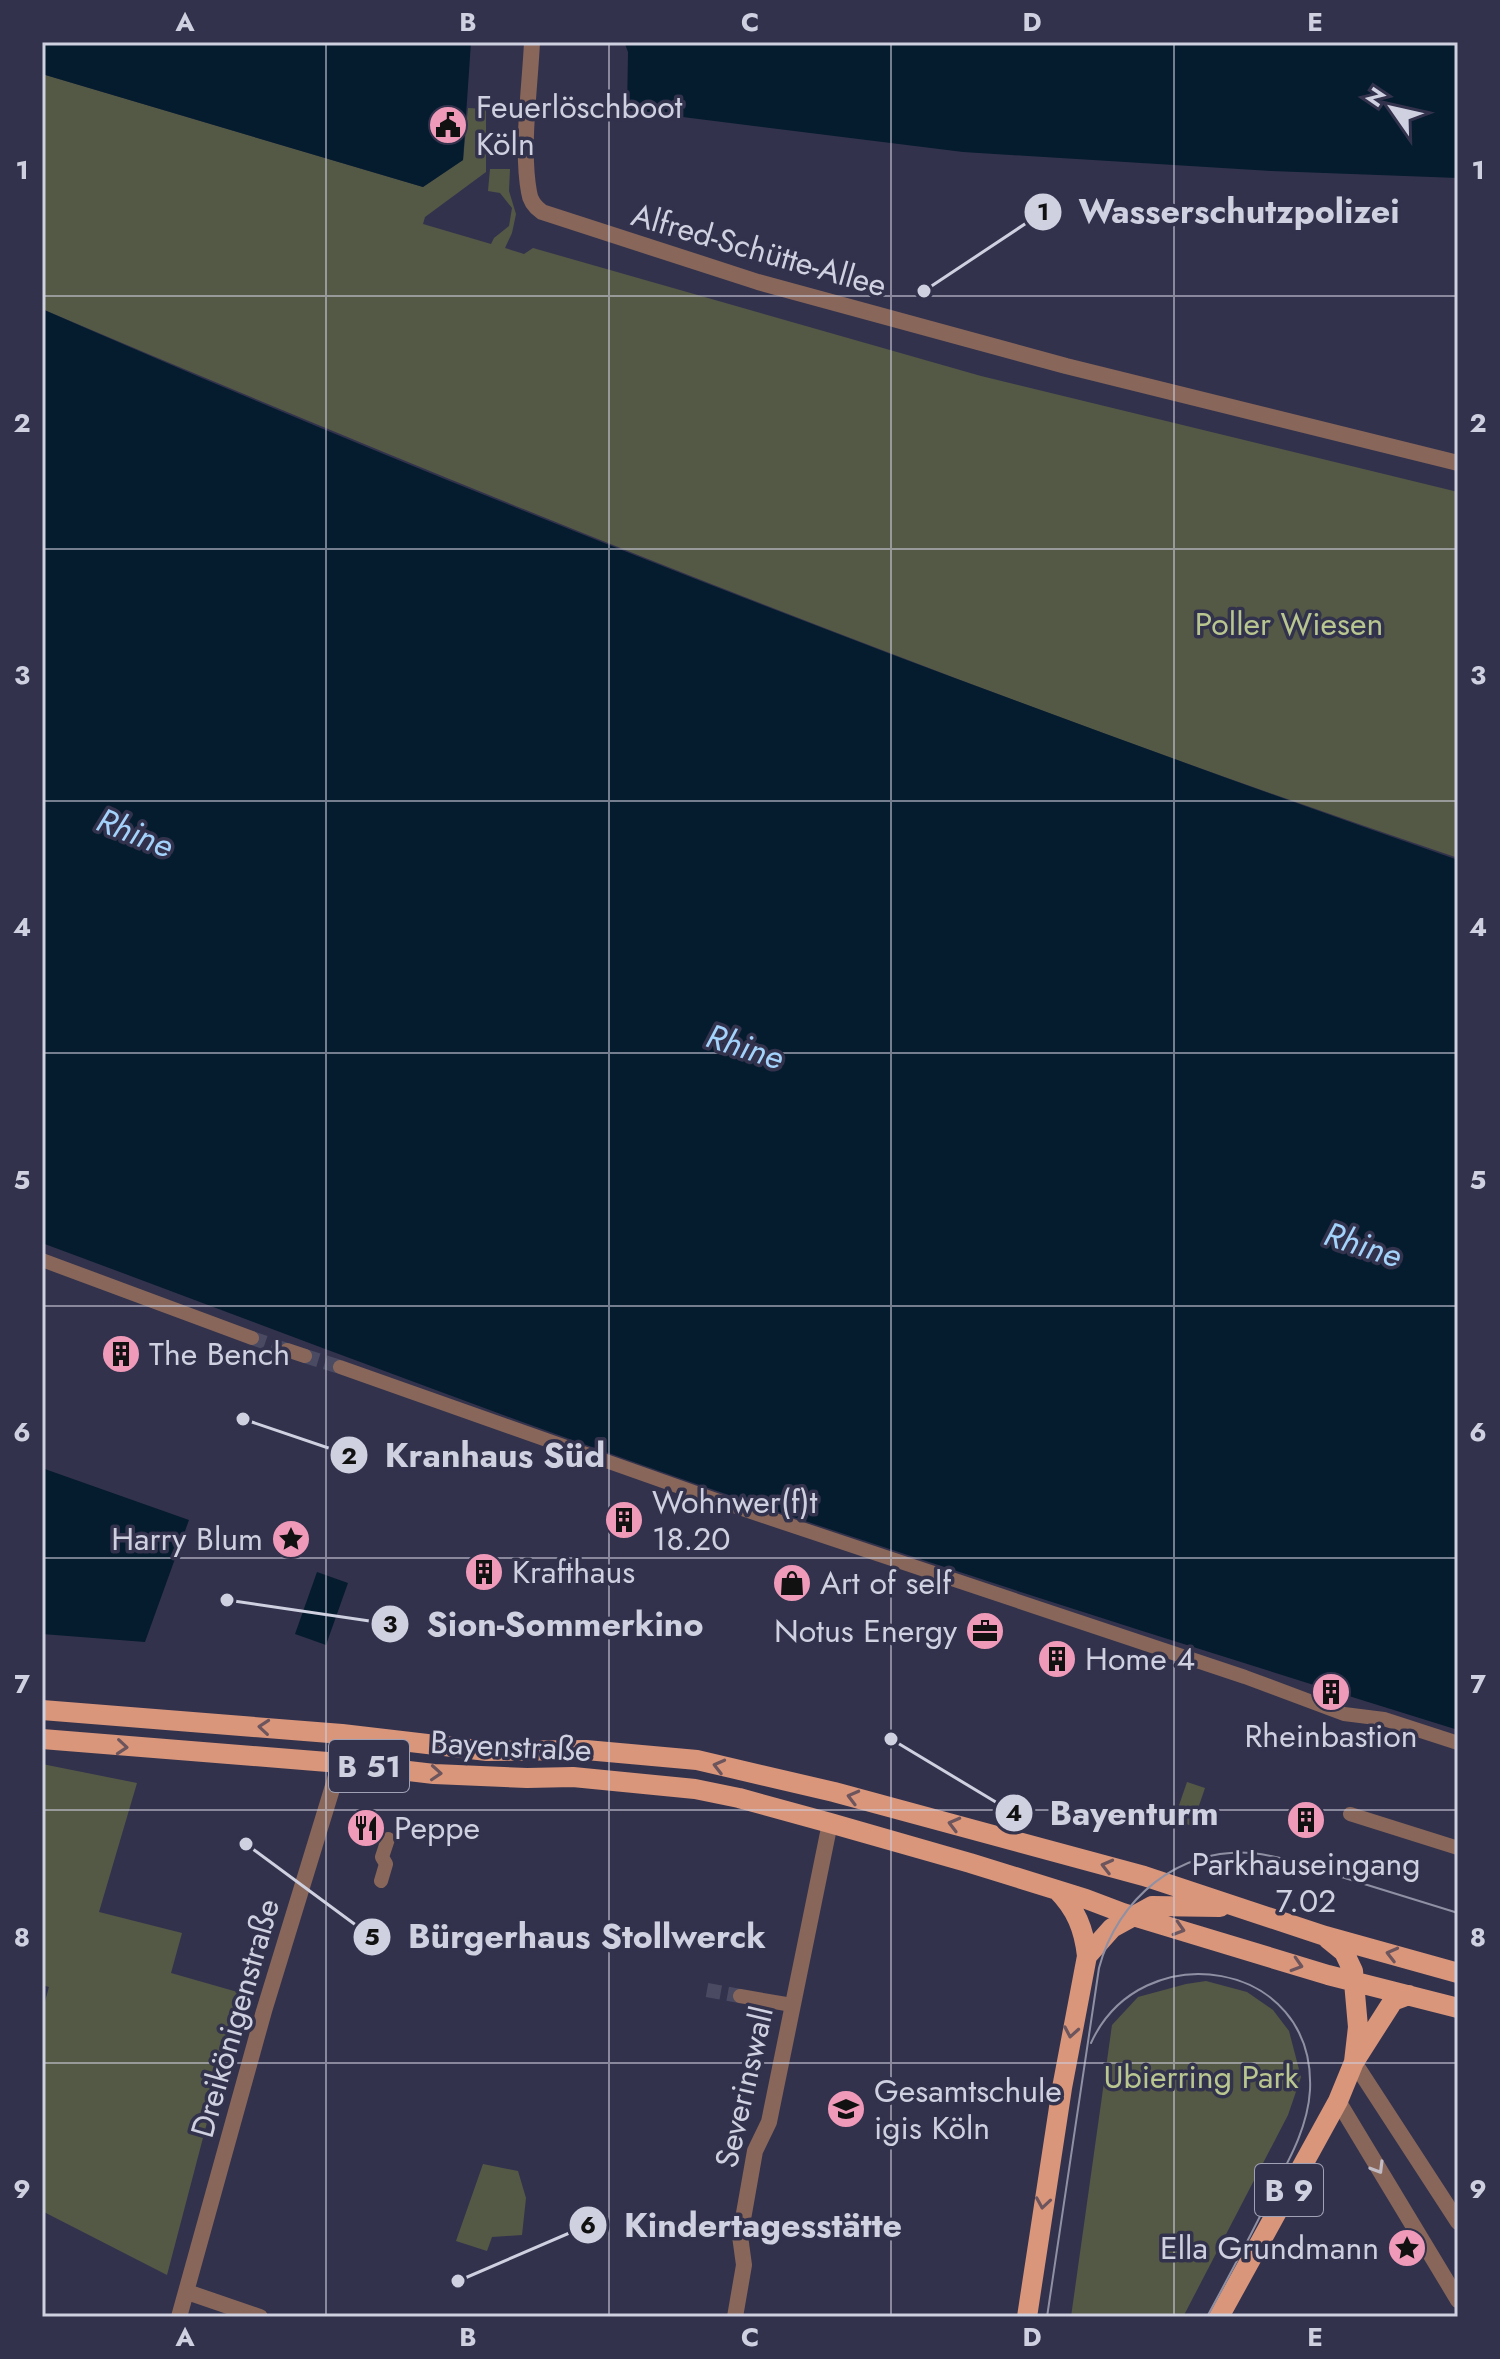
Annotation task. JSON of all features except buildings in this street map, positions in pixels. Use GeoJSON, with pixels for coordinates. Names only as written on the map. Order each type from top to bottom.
{"type":"FeatureCollection","features":[{"type":"Feature","properties":{"kind":"main road","name":"Bayenstraße"},"geometry":{"type":"LineString","coordinates":[[42,1710],[342,1734],[487,1751],[586,1750],[697,1760],[910,1812]]}},
{"type":"Feature","properties":{"kind":"main road","name":"Bayenstraße"},"geometry":{"type":"LineString","coordinates":[[42,1739],[340,1763],[434,1774],[573,1777],[695,1789],[830,1823]]}},
{"type":"Feature","properties":{"kind":"main road","name":"B 51"},"geometry":{"type":"LineString","coordinates":[[910,1812],[1144,1876],[1237,1907]]}},
{"type":"Feature","properties":{"kind":"main road"},"geometry":{"type":"LineString","coordinates":[[901,1844],[912,1838],[916,1830],[917,1822],[910,1812]]}},
{"type":"Feature","properties":{"kind":"main road","name":"B 51"},"geometry":{"type":"LineString","coordinates":[[830,1823],[1057,1890],[1133,1916],[1458,2008]]}},
{"type":"Feature","properties":{"kind":"main road"},"geometry":{"type":"LineString","coordinates":[[1027,2317],[1062,2088],[1087,1956],[1079,1921],[1070,1903],[1057,1890],[1068,1885],[1076,1872],[1075,1864],[1069,1857]]}},
{"type":"Feature","properties":{"kind":"main road"},"geometry":{"type":"LineString","coordinates":[[1087,1956],[1112,1928],[1152,1906],[1237,1907],[1325,1936],[1458,1973]]}},
{"type":"Feature","properties":{"kind":"main road","name":"B 9"},"geometry":{"type":"LineString","coordinates":[[1325,1936],[1344,1952],[1351,1963],[1358,2027],[1354,2062]]}},
{"type":"Feature","properties":{"kind":"main road","name":"B 9"},"geometry":{"type":"LineString","coordinates":[[1219,2317],[1338,2101],[1354,2062],[1393,2001],[1409,1995]]}},
{"type":"Feature","properties":{"kind":"street","name":"Alfred-Schütte-Allee"},"geometry":{"type":"LineString","coordinates":[[532,42],[528,191],[535,207],[549,215],[758,282],[954,336],[1458,463]]}},
{"type":"Feature","properties":{"kind":"street"},"geometry":{"type":"LineString","coordinates":[[42,1260],[252,1338]]}},
{"type":"Feature","properties":{"kind":"street"},"geometry":{"type":"LineString","coordinates":[[287,1350],[305,1356]]}},
{"type":"Feature","properties":{"kind":"street"},"geometry":{"type":"LineString","coordinates":[[340,1367],[469,1415],[1245,1677],[1344,1714],[1384,1719],[1458,1743]]}},
{"type":"Feature","properties":{"kind":"street"},"geometry":{"type":"LineString","coordinates":[[943,1594],[948,1579]]}},
{"type":"Feature","properties":{"kind":"street","name":"Dreikönigenstraße"},"geometry":{"type":"LineString","coordinates":[[179,2317],[262,2019],[340,1763],[342,1734]]}},
{"type":"Feature","properties":{"kind":"street"},"geometry":{"type":"LineString","coordinates":[[1350,1814],[1458,1848]]}},
{"type":"Feature","properties":{"kind":"street","name":"Severinswall"},"geometry":{"type":"LineString","coordinates":[[735,2317],[744,2265],[740,2236],[755,2151],[769,2122],[830,1823]]}},
{"type":"Feature","properties":{"kind":"street"},"geometry":{"type":"LineString","coordinates":[[381,1881],[386,1864],[382,1857],[388,1839]]}},
{"type":"Feature","properties":{"kind":"street"},"geometry":{"type":"LineString","coordinates":[[740,1996],[792,2005]]}},
{"type":"Feature","properties":{"kind":"street"},"geometry":{"type":"LineString","coordinates":[[1354,2062],[1458,2222]]}},
{"type":"Feature","properties":{"kind":"street"},"geometry":{"type":"LineString","coordinates":[[1338,2101],[1458,2300]]}},
{"type":"Feature","properties":{"kind":"street"},"geometry":{"type":"LineString","coordinates":[[187,2292],[260,2317]]}},
{"type":"Feature","properties":{"kind":"green space","name":"Poller Wiesen"},"geometry":{"type":"Polygon","coordinates":[[[42,74],[423,187],[463,160],[468,108],[486,109],[486,172],[425,217],[423,224],[491,244],[509,226],[512,208],[500,193],[488,191],[490,169],[510,169],[509,191],[516,214],[505,248],[524,254],[533,248],[981,376],[1458,492],[1458,858],[1100,732],[745,597],[392,456],[42,309],[42,74]]]}},
{"type":"Feature","properties":{"kind":"green space"},"geometry":{"type":"Polygon","coordinates":[[[42,1764],[137,1783],[99,1912],[182,1933],[171,1973],[241,1993],[167,2275],[42,2211],[42,2012],[49,1987],[42,1985],[42,1764]]]}},
{"type":"Feature","properties":{"kind":"green space"},"geometry":{"type":"Polygon","coordinates":[[[1187,1782],[1205,1788],[1192,1826],[1174,1820],[1187,1782]]]}},
{"type":"Feature","properties":{"kind":"green space","name":"Ubierring Park"},"geometry":{"type":"Polygon","coordinates":[[[1206,1981],[1247,1992],[1273,2010],[1289,2031],[1301,2077],[1288,2115],[1183,2317],[1071,2317],[1112,2025],[1138,1997],[1206,1981]]]}},
{"type":"Feature","properties":{"kind":"green space"},"geometry":{"type":"Polygon","coordinates":[[[483,2164],[518,2171],[526,2198],[522,2235],[492,2237],[487,2251],[456,2241],[483,2164]]]}},
{"type":"Feature","properties":{"kind":"water"},"geometry":{"type":"Polygon","coordinates":[[[42,42],[471,42],[463,160],[423,187],[42,74],[42,42]]]}},
{"type":"Feature","properties":{"kind":"water"},"geometry":{"type":"Polygon","coordinates":[[[591,42],[1458,42],[1458,178],[1271,171],[963,152],[627,110],[628,52],[625,44],[591,42]]]}},
{"type":"Feature","properties":{"kind":"water","name":"Rhine"},"geometry":{"type":"Polygon","coordinates":[[[42,309],[392,457],[745,598],[1100,732],[1458,860],[1458,1730],[1014,1590],[749,1502],[42,1243],[42,309]]]}},
{"type":"Feature","properties":{"kind":"water"},"geometry":{"type":"Polygon","coordinates":[[[42,1468],[189,1520],[145,1642],[42,1634],[42,1468]]]}},
{"type":"Feature","properties":{"kind":"water"},"geometry":{"type":"Polygon","coordinates":[[[317,1572],[348,1583],[326,1645],[295,1634],[317,1572]]]}},
{"type":"Feature","properties":{"kind":"tunnel"},"geometry":{"type":"LineString","coordinates":[[252,1338],[287,1350]]}},
{"type":"Feature","properties":{"kind":"tunnel"},"geometry":{"type":"LineString","coordinates":[[305,1356],[340,1367]]}},
{"type":"Feature","properties":{"kind":"tunnel"},"geometry":{"type":"LineString","coordinates":[[707,1990],[740,1996]]}},
{"type":"Feature","properties":{"kind":"tram line"},"geometry":{"type":"LineString","coordinates":[[1047,2317],[1099,1968],[1120,1920],[1136,1900],[1155,1882],[1200,1859],[1225,1853],[1252,1853],[1294,1862],[1458,1913]]}},
{"type":"Feature","properties":{"kind":"tram line"},"geometry":{"type":"LineString","coordinates":[[1091,2043],[1115,2008],[1147,1986],[1184,1975],[1222,1976],[1257,1989],[1285,2012],[1304,2046],[1310,2090],[1302,2130],[1207,2317]]}},
{"type":"Feature","properties":{"kind":"place","name":"Feuerlöschboot Köln"},"geometry":{"type":"Point","coordinates":[448,125]}},
{"type":"Feature","properties":{"kind":"place","name":"Wasserschutzpolizei"},"geometry":{"type":"Point","coordinates":[924,291]}},
{"type":"Feature","properties":{"kind":"place","name":"The Bench"},"geometry":{"type":"Point","coordinates":[121,1354]}},
{"type":"Feature","properties":{"kind":"place","name":"Kranhaus Süd"},"geometry":{"type":"Point","coordinates":[243,1419]}},
{"type":"Feature","properties":{"kind":"place","name":"Wohnwer(f)t 18.20"},"geometry":{"type":"Point","coordinates":[624,1520]}},
{"type":"Feature","properties":{"kind":"place","name":"Harry Blum"},"geometry":{"type":"Point","coordinates":[291,1539]}},
{"type":"Feature","properties":{"kind":"place","name":"Krafthaus"},"geometry":{"type":"Point","coordinates":[484,1572]}},
{"type":"Feature","properties":{"kind":"place","name":"Art of self"},"geometry":{"type":"Point","coordinates":[792,1583]}},
{"type":"Feature","properties":{"kind":"place","name":"Sion-Sommerkino"},"geometry":{"type":"Point","coordinates":[227,1600]}},
{"type":"Feature","properties":{"kind":"place","name":"Notus Energy"},"geometry":{"type":"Point","coordinates":[985,1631]}},
{"type":"Feature","properties":{"kind":"place","name":"Home 4"},"geometry":{"type":"Point","coordinates":[1057,1659]}},
{"type":"Feature","properties":{"kind":"place","name":"Rheinbastion"},"geometry":{"type":"Point","coordinates":[1331,1692]}},
{"type":"Feature","properties":{"kind":"place","name":"Bayenturm"},"geometry":{"type":"Point","coordinates":[891,1739]}},
{"type":"Feature","properties":{"kind":"place","name":"Parkhauseingang 7.02"},"geometry":{"type":"Point","coordinates":[1306,1820]}},
{"type":"Feature","properties":{"kind":"place","name":"Peppe"},"geometry":{"type":"Point","coordinates":[366,1828]}},
{"type":"Feature","properties":{"kind":"place","name":"Bürgerhaus Stollwerck"},"geometry":{"type":"Point","coordinates":[246,1844]}},
{"type":"Feature","properties":{"kind":"place","name":"Gesamtschule igis Köln"},"geometry":{"type":"Point","coordinates":[846,2109]}},
{"type":"Feature","properties":{"kind":"place","name":"Ella Grundmann"},"geometry":{"type":"Point","coordinates":[1407,2248]}},
{"type":"Feature","properties":{"kind":"place","name":"Kindertagesstätte"},"geometry":{"type":"Point","coordinates":[458,2281]}}]}
